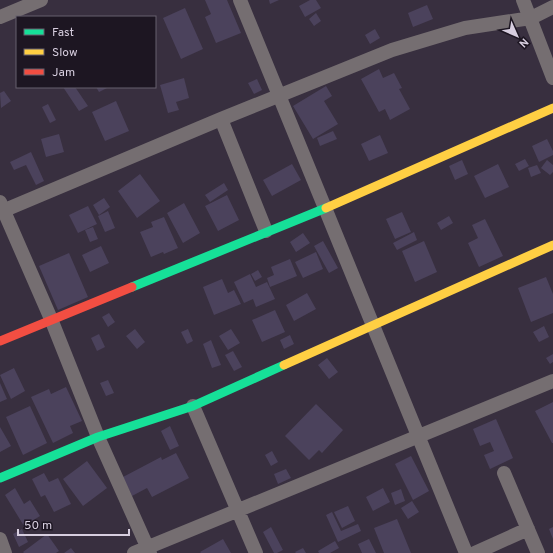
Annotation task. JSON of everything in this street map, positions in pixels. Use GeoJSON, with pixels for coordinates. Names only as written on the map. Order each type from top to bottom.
{"type":"FeatureCollection","features":[{"type":"Feature","properties":{"kind":"street"},"geometry":{"type":"LineString","coordinates":[[0,17],[41,0]]}},
{"type":"Feature","properties":{"kind":"street"},"geometry":{"type":"LineString","coordinates":[[240,0],[466,553]]}},
{"type":"Feature","properties":{"kind":"street"},"geometry":{"type":"LineString","coordinates":[[523,0],[553,78]]}},
{"type":"Feature","properties":{"kind":"street"},"geometry":{"type":"LineString","coordinates":[[148,550],[98,437],[51,319],[1,208],[392,50],[465,28],[531,18],[553,7]]}},
{"type":"Feature","properties":{"kind":"street"},"geometry":{"type":"LineString","coordinates":[[0,341],[325,208],[553,108]]}},
{"type":"Feature","properties":{"kind":"street"},"geometry":{"type":"LineString","coordinates":[[220,119],[266,231]]}},
{"type":"Feature","properties":{"kind":"street"},"geometry":{"type":"LineString","coordinates":[[0,478],[98,437],[193,406],[553,245]]}},
{"type":"Feature","properties":{"kind":"street"},"geometry":{"type":"LineString","coordinates":[[134,553],[148,550],[237,510],[553,381]]}},
{"type":"Feature","properties":{"kind":"street"},"geometry":{"type":"LineString","coordinates":[[193,406],[256,553]]}},
{"type":"Feature","properties":{"kind":"street"},"geometry":{"type":"LineString","coordinates":[[504,473],[538,553]]}},
{"type":"Feature","properties":{"kind":"street"},"geometry":{"type":"LineString","coordinates":[[475,553],[528,529]]}},
{"type":"Feature","properties":{"kind":"street"},"geometry":{"type":"LineString","coordinates":[[0,539],[5,553]]}},
{"type":"Feature","properties":{"kind":"building"},"geometry":{"type":"Polygon","coordinates":[[[205,0],[227,0],[241,33],[216,43],[205,17],[211,14],[205,0]]]}},
{"type":"Feature","properties":{"kind":"building"},"geometry":{"type":"Polygon","coordinates":[[[269,0],[279,0],[270,4],[269,0]]]}},
{"type":"Feature","properties":{"kind":"building"},"geometry":{"type":"Polygon","coordinates":[[[310,0],[316,0],[321,8],[305,17],[299,6],[310,0]]]}},
{"type":"Feature","properties":{"kind":"building"},"geometry":{"type":"Polygon","coordinates":[[[427,5],[433,19],[413,27],[408,13],[427,5]]]}},
{"type":"Feature","properties":{"kind":"building"},"geometry":{"type":"Polygon","coordinates":[[[185,8],[203,49],[181,59],[163,18],[185,8]]]}},
{"type":"Feature","properties":{"kind":"building"},"geometry":{"type":"Polygon","coordinates":[[[316,13],[321,21],[314,26],[309,19],[316,13]]]}},
{"type":"Feature","properties":{"kind":"building"},"geometry":{"type":"Polygon","coordinates":[[[375,29],[380,38],[370,44],[365,35],[375,29]]]}},
{"type":"Feature","properties":{"kind":"building"},"geometry":{"type":"Polygon","coordinates":[[[379,69],[383,78],[394,73],[402,88],[399,89],[410,109],[390,120],[385,109],[379,112],[361,79],[379,69]]]}},
{"type":"Feature","properties":{"kind":"building"},"geometry":{"type":"Polygon","coordinates":[[[184,78],[189,98],[176,102],[179,110],[168,113],[160,85],[184,78]]]}},
{"type":"Feature","properties":{"kind":"building"},"geometry":{"type":"Polygon","coordinates":[[[257,79],[262,90],[254,94],[248,83],[257,79]]]}},
{"type":"Feature","properties":{"kind":"building"},"geometry":{"type":"Polygon","coordinates":[[[326,86],[332,96],[324,101],[338,124],[313,139],[293,106],[326,86]]]}},
{"type":"Feature","properties":{"kind":"building"},"geometry":{"type":"Polygon","coordinates":[[[64,88],[76,88],[88,106],[79,111],[64,88]]]}},
{"type":"Feature","properties":{"kind":"building"},"geometry":{"type":"Polygon","coordinates":[[[97,88],[107,88],[99,92],[97,88]]]}},
{"type":"Feature","properties":{"kind":"building"},"geometry":{"type":"Polygon","coordinates":[[[4,91],[11,101],[1,108],[0,93],[4,91]]]}},
{"type":"Feature","properties":{"kind":"building"},"geometry":{"type":"Polygon","coordinates":[[[116,101],[129,131],[105,141],[92,112],[116,101]]]}},
{"type":"Feature","properties":{"kind":"building"},"geometry":{"type":"Polygon","coordinates":[[[48,104],[56,120],[50,123],[42,107],[48,104]]]}},
{"type":"Feature","properties":{"kind":"building"},"geometry":{"type":"Polygon","coordinates":[[[333,131],[337,139],[320,146],[317,138],[333,131]]]}},
{"type":"Feature","properties":{"kind":"building"},"geometry":{"type":"Polygon","coordinates":[[[59,134],[64,152],[46,157],[41,139],[59,134]]]}},
{"type":"Feature","properties":{"kind":"building"},"geometry":{"type":"Polygon","coordinates":[[[380,135],[388,153],[369,161],[361,144],[380,135]]]}},
{"type":"Feature","properties":{"kind":"building"},"geometry":{"type":"Polygon","coordinates":[[[547,139],[553,151],[553,155],[539,162],[532,146],[547,139]]]}},
{"type":"Feature","properties":{"kind":"building"},"geometry":{"type":"Polygon","coordinates":[[[31,152],[44,181],[36,185],[26,165],[14,170],[10,162],[31,152]]]}},
{"type":"Feature","properties":{"kind":"building"},"geometry":{"type":"Polygon","coordinates":[[[525,159],[529,166],[519,171],[515,164],[525,159]]]}},
{"type":"Feature","properties":{"kind":"building"},"geometry":{"type":"Polygon","coordinates":[[[462,160],[468,174],[455,180],[449,166],[462,160]]]}},
{"type":"Feature","properties":{"kind":"building"},"geometry":{"type":"Polygon","coordinates":[[[547,160],[553,165],[553,172],[550,175],[541,168],[547,160]]]}},
{"type":"Feature","properties":{"kind":"building"},"geometry":{"type":"Polygon","coordinates":[[[292,164],[301,180],[272,196],[263,180],[292,164]]]}},
{"type":"Feature","properties":{"kind":"building"},"geometry":{"type":"Polygon","coordinates":[[[498,164],[509,187],[485,198],[474,176],[498,164]]]}},
{"type":"Feature","properties":{"kind":"building"},"geometry":{"type":"Polygon","coordinates":[[[537,165],[541,173],[531,177],[528,168],[537,165]]]}},
{"type":"Feature","properties":{"kind":"building"},"geometry":{"type":"Polygon","coordinates":[[[140,174],[160,201],[137,218],[118,191],[140,174]]]}},
{"type":"Feature","properties":{"kind":"building"},"geometry":{"type":"Polygon","coordinates":[[[224,183],[228,190],[210,202],[205,195],[224,183]]]}},
{"type":"Feature","properties":{"kind":"building"},"geometry":{"type":"Polygon","coordinates":[[[227,195],[239,220],[218,231],[205,206],[227,195]]]}},
{"type":"Feature","properties":{"kind":"building"},"geometry":{"type":"Polygon","coordinates":[[[104,198],[110,207],[99,215],[93,205],[104,198]]]}},
{"type":"Feature","properties":{"kind":"building"},"geometry":{"type":"Polygon","coordinates":[[[184,203],[200,233],[183,243],[167,213],[184,203]]]}},
{"type":"Feature","properties":{"kind":"building"},"geometry":{"type":"Polygon","coordinates":[[[88,206],[97,224],[78,233],[69,215],[88,206]]]}},
{"type":"Feature","properties":{"kind":"building"},"geometry":{"type":"Polygon","coordinates":[[[108,211],[115,228],[105,232],[98,216],[108,211]]]}},
{"type":"Feature","properties":{"kind":"building"},"geometry":{"type":"Polygon","coordinates":[[[402,212],[411,232],[395,239],[386,219],[402,212]]]}},
{"type":"Feature","properties":{"kind":"building"},"geometry":{"type":"Polygon","coordinates":[[[449,216],[453,223],[441,230],[437,223],[449,216]]]}},
{"type":"Feature","properties":{"kind":"building"},"geometry":{"type":"Polygon","coordinates":[[[164,217],[178,248],[164,254],[163,252],[151,257],[140,232],[153,227],[151,222],[164,217]]]}},
{"type":"Feature","properties":{"kind":"building"},"geometry":{"type":"Polygon","coordinates":[[[485,219],[503,256],[479,267],[468,243],[478,238],[472,225],[485,219]]]}},
{"type":"Feature","properties":{"kind":"building"},"geometry":{"type":"Polygon","coordinates":[[[93,227],[98,239],[90,242],[85,230],[93,227]]]}},
{"type":"Feature","properties":{"kind":"building"},"geometry":{"type":"Polygon","coordinates":[[[414,232],[417,240],[397,250],[393,243],[414,232]]]}},
{"type":"Feature","properties":{"kind":"building"},"geometry":{"type":"Polygon","coordinates":[[[303,233],[310,243],[296,252],[290,242],[303,233]]]}},
{"type":"Feature","properties":{"kind":"building"},"geometry":{"type":"Polygon","coordinates":[[[323,241],[338,268],[329,273],[314,246],[323,241]]]}},
{"type":"Feature","properties":{"kind":"building"},"geometry":{"type":"Polygon","coordinates":[[[424,241],[437,272],[415,282],[402,251],[424,241]]]}},
{"type":"Feature","properties":{"kind":"building"},"geometry":{"type":"Polygon","coordinates":[[[101,246],[109,263],[90,272],[82,255],[101,246]]]}},
{"type":"Feature","properties":{"kind":"building"},"geometry":{"type":"Polygon","coordinates":[[[316,252],[323,269],[303,278],[295,262],[316,252]]]}},
{"type":"Feature","properties":{"kind":"building"},"geometry":{"type":"Polygon","coordinates":[[[69,253],[88,297],[58,310],[39,266],[69,253]]]}},
{"type":"Feature","properties":{"kind":"building"},"geometry":{"type":"Polygon","coordinates":[[[290,259],[297,276],[270,287],[267,278],[274,275],[271,267],[290,259]]]}},
{"type":"Feature","properties":{"kind":"building"},"geometry":{"type":"Polygon","coordinates":[[[258,270],[262,277],[255,281],[251,274],[258,270]]]}},
{"type":"Feature","properties":{"kind":"building"},"geometry":{"type":"Polygon","coordinates":[[[250,274],[256,287],[267,282],[275,299],[256,307],[253,299],[244,303],[234,282],[250,274]]]}},
{"type":"Feature","properties":{"kind":"building"},"geometry":{"type":"Polygon","coordinates":[[[546,277],[553,294],[553,313],[531,322],[518,288],[546,277]]]}},
{"type":"Feature","properties":{"kind":"building"},"geometry":{"type":"Polygon","coordinates":[[[222,279],[228,293],[234,290],[241,304],[214,315],[203,287],[222,279]]]}},
{"type":"Feature","properties":{"kind":"building"},"geometry":{"type":"Polygon","coordinates":[[[307,293],[316,309],[294,321],[286,305],[307,293]]]}},
{"type":"Feature","properties":{"kind":"building"},"geometry":{"type":"Polygon","coordinates":[[[275,310],[285,332],[262,342],[252,320],[275,310]]]}},
{"type":"Feature","properties":{"kind":"building"},"geometry":{"type":"Polygon","coordinates":[[[109,313],[115,322],[108,327],[102,317],[109,313]]]}},
{"type":"Feature","properties":{"kind":"building"},"geometry":{"type":"Polygon","coordinates":[[[544,326],[549,337],[539,342],[533,332],[544,326]]]}},
{"type":"Feature","properties":{"kind":"building"},"geometry":{"type":"Polygon","coordinates":[[[135,329],[145,342],[137,349],[126,336],[135,329]]]}},
{"type":"Feature","properties":{"kind":"building"},"geometry":{"type":"Polygon","coordinates":[[[188,329],[193,341],[187,344],[181,332],[188,329]]]}},
{"type":"Feature","properties":{"kind":"building"},"geometry":{"type":"Polygon","coordinates":[[[231,329],[240,343],[228,350],[219,336],[231,329]]]}},
{"type":"Feature","properties":{"kind":"building"},"geometry":{"type":"Polygon","coordinates":[[[99,334],[105,347],[97,351],[91,338],[99,334]]]}},
{"type":"Feature","properties":{"kind":"building"},"geometry":{"type":"Polygon","coordinates":[[[290,335],[294,344],[284,349],[280,340],[290,335]]]}},
{"type":"Feature","properties":{"kind":"building"},"geometry":{"type":"Polygon","coordinates":[[[211,340],[221,365],[212,368],[203,344],[211,340]]]}},
{"type":"Feature","properties":{"kind":"building"},"geometry":{"type":"Polygon","coordinates":[[[233,351],[242,367],[234,371],[225,355],[233,351]]]}},
{"type":"Feature","properties":{"kind":"building"},"geometry":{"type":"Polygon","coordinates":[[[553,354],[553,362],[550,364],[546,358],[553,354]]]}},
{"type":"Feature","properties":{"kind":"building"},"geometry":{"type":"Polygon","coordinates":[[[327,358],[338,372],[329,379],[318,365],[327,358]]]}},
{"type":"Feature","properties":{"kind":"building"},"geometry":{"type":"Polygon","coordinates":[[[14,368],[25,391],[11,399],[0,375],[14,368]]]}},
{"type":"Feature","properties":{"kind":"building"},"geometry":{"type":"Polygon","coordinates":[[[108,380],[114,393],[106,396],[100,383],[108,380]]]}},
{"type":"Feature","properties":{"kind":"building"},"geometry":{"type":"Polygon","coordinates":[[[0,383],[7,399],[0,402],[0,383]]]}},
{"type":"Feature","properties":{"kind":"building"},"geometry":{"type":"Polygon","coordinates":[[[66,387],[82,421],[70,426],[73,433],[53,443],[31,397],[49,389],[51,394],[66,387]]]}},
{"type":"Feature","properties":{"kind":"building"},"geometry":{"type":"Polygon","coordinates":[[[553,402],[553,443],[552,443],[535,411],[553,402]]]}},
{"type":"Feature","properties":{"kind":"building"},"geometry":{"type":"Polygon","coordinates":[[[316,404],[343,430],[322,453],[319,450],[309,460],[285,436],[316,404]]]}},
{"type":"Feature","properties":{"kind":"building"},"geometry":{"type":"Polygon","coordinates":[[[30,406],[47,443],[23,455],[6,417],[30,406]]]}},
{"type":"Feature","properties":{"kind":"building"},"geometry":{"type":"Polygon","coordinates":[[[496,419],[513,458],[490,469],[484,455],[494,451],[490,442],[480,446],[473,429],[496,419]]]}},
{"type":"Feature","properties":{"kind":"building"},"geometry":{"type":"Polygon","coordinates":[[[170,426],[179,446],[170,450],[161,431],[170,426]]]}},
{"type":"Feature","properties":{"kind":"building"},"geometry":{"type":"Polygon","coordinates":[[[0,427],[11,446],[0,452],[0,427]]]}},
{"type":"Feature","properties":{"kind":"building"},"geometry":{"type":"Polygon","coordinates":[[[272,451],[278,462],[271,466],[265,455],[272,451]]]}},
{"type":"Feature","properties":{"kind":"building"},"geometry":{"type":"Polygon","coordinates":[[[176,453],[189,478],[152,497],[147,488],[132,496],[123,477],[161,457],[162,460],[176,453]]]}},
{"type":"Feature","properties":{"kind":"building"},"geometry":{"type":"Polygon","coordinates":[[[411,456],[429,491],[413,500],[395,464],[411,456]]]}},
{"type":"Feature","properties":{"kind":"building"},"geometry":{"type":"Polygon","coordinates":[[[87,461],[107,488],[83,506],[63,479],[87,461]]]}},
{"type":"Feature","properties":{"kind":"building"},"geometry":{"type":"Polygon","coordinates":[[[286,469],[291,478],[278,484],[274,474],[286,469]]]}},
{"type":"Feature","properties":{"kind":"building"},"geometry":{"type":"Polygon","coordinates":[[[44,473],[49,482],[58,478],[71,504],[54,512],[45,495],[41,497],[32,479],[44,473]]]}},
{"type":"Feature","properties":{"kind":"building"},"geometry":{"type":"Polygon","coordinates":[[[15,488],[24,504],[30,500],[40,516],[24,526],[5,495],[15,488]]]}},
{"type":"Feature","properties":{"kind":"building"},"geometry":{"type":"Polygon","coordinates":[[[383,488],[390,502],[373,511],[366,497],[383,488]]]}},
{"type":"Feature","properties":{"kind":"building"},"geometry":{"type":"Polygon","coordinates":[[[401,489],[405,501],[395,505],[391,493],[401,489]]]}},
{"type":"Feature","properties":{"kind":"building"},"geometry":{"type":"Polygon","coordinates":[[[412,501],[419,512],[408,519],[401,508],[412,501]]]}},
{"type":"Feature","properties":{"kind":"building"},"geometry":{"type":"Polygon","coordinates":[[[348,506],[355,521],[342,528],[334,512],[348,506]]]}},
{"type":"Feature","properties":{"kind":"building"},"geometry":{"type":"Polygon","coordinates":[[[332,512],[341,531],[358,524],[361,531],[338,542],[326,515],[332,512]]]}},
{"type":"Feature","properties":{"kind":"building"},"geometry":{"type":"Polygon","coordinates":[[[397,519],[411,553],[384,553],[374,528],[397,519]]]}},
{"type":"Feature","properties":{"kind":"building"},"geometry":{"type":"Polygon","coordinates":[[[271,527],[283,550],[277,553],[274,553],[263,532],[271,527]]]}},
{"type":"Feature","properties":{"kind":"building"},"geometry":{"type":"Polygon","coordinates":[[[553,527],[553,539],[549,529],[553,527]]]}},
{"type":"Feature","properties":{"kind":"building"},"geometry":{"type":"Polygon","coordinates":[[[22,529],[28,542],[19,547],[13,534],[22,529]]]}},
{"type":"Feature","properties":{"kind":"building"},"geometry":{"type":"Polygon","coordinates":[[[47,534],[59,551],[56,553],[23,552],[47,534]]]}},
{"type":"Feature","properties":{"kind":"building"},"geometry":{"type":"Polygon","coordinates":[[[223,539],[231,553],[200,552],[223,539]]]}},
{"type":"Feature","properties":{"kind":"building"},"geometry":{"type":"Polygon","coordinates":[[[369,539],[376,553],[362,553],[358,544],[369,539]]]}},
{"type":"Feature","properties":{"kind":"building"},"geometry":{"type":"Polygon","coordinates":[[[335,541],[339,548],[330,553],[319,553],[318,551],[335,541]]]}},
{"type":"Feature","properties":{"kind":"building"},"geometry":{"type":"Polygon","coordinates":[[[71,548],[75,553],[64,553],[71,548]]]}},
{"type":"Feature","properties":{"kind":"building"},"geometry":{"type":"Polygon","coordinates":[[[303,548],[306,553],[295,552],[303,548]]]}},
{"type":"Feature","properties":{"kind":"traffic: fast"},"geometry":{"type":"LineString","coordinates":[[132,287],[326,208]]}},
{"type":"Feature","properties":{"kind":"traffic: fast"},"geometry":{"type":"LineString","coordinates":[[0,478],[98,437],[193,406],[284,365]]}},
{"type":"Feature","properties":{"kind":"traffic: slow"},"geometry":{"type":"LineString","coordinates":[[326,208],[553,108]]}},
{"type":"Feature","properties":{"kind":"traffic: slow"},"geometry":{"type":"LineString","coordinates":[[284,365],[553,245]]}},
{"type":"Feature","properties":{"kind":"traffic: jam"},"geometry":{"type":"LineString","coordinates":[[0,341],[132,287]]}}]}
